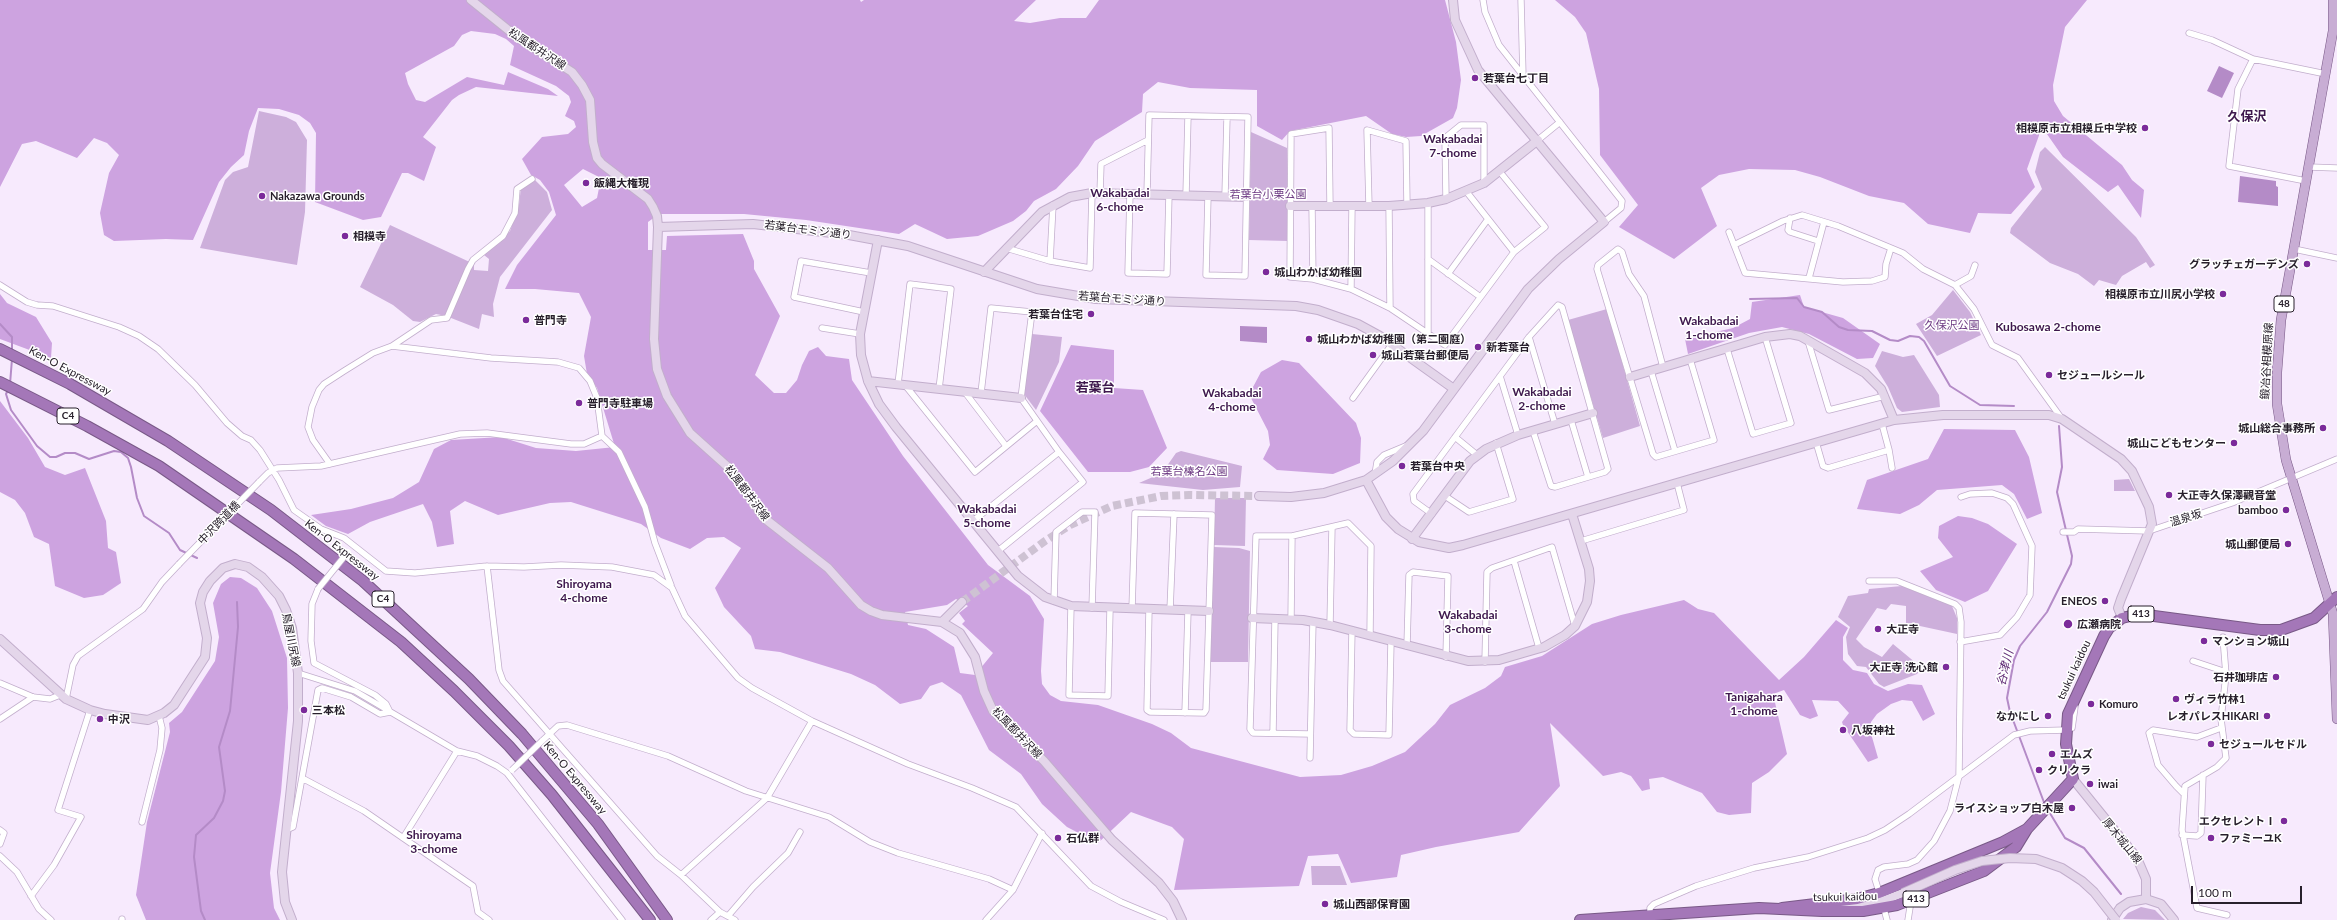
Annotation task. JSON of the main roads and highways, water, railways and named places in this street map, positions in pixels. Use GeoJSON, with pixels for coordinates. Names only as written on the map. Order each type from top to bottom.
{"type":"FeatureCollection","features":[{"type":"Feature","properties":{"kind":"highway","name":"Ken-O Expressway"},"geometry":{"type":"LineString","coordinates":[[0,349],[27,361],[114,408],[271,510],[363,581],[468,679],[522,734],[598,824],[667,920]]}},
{"type":"Feature","properties":{"kind":"highway","name":"C4"},"geometry":{"type":"LineString","coordinates":[[0,382],[26,394],[159,466],[300,563],[401,642],[454,691],[509,746],[552,795],[650,920]]}},
{"type":"Feature","properties":{"kind":"highway","name":"tsukui kaidou"},"geometry":{"type":"LineString","coordinates":[[1782,908],[1822,911],[1882,901],[2014,837],[2026,829],[2055,801],[2073,780],[2066,744],[2066,730],[2070,707],[2104,636],[2109,628],[2122,618],[2139,614],[2260,630],[2281,630],[2314,618],[2334,601]]}},
{"type":"Feature","properties":{"kind":"highway","name":"tsukui kaidou"},"geometry":{"type":"LineString","coordinates":[[1580,920],[1650,914],[1782,908],[1857,899],[1912,901],[1971,877],[1999,861],[2020,842],[2026,829]]}},
{"type":"Feature","properties":{"kind":"highway"},"geometry":{"type":"LineString","coordinates":[[1990,848],[1999,852],[1999,861]]}},
{"type":"Feature","properties":{"kind":"main road","name":"鍛冶谷相模原線"},"geometry":{"type":"LineString","coordinates":[[2333,0],[2335,31],[2281,320],[2277,372],[2280,433],[2290,477],[2334,601],[2337,719]]}},
{"type":"Feature","properties":{"kind":"waterway","name":"谷津川"},"geometry":{"type":"LineString","coordinates":[[1750,299],[1797,298],[1804,307],[1822,312],[1839,327],[1848,330],[1872,331],[1890,340],[1898,341],[1910,336],[1919,337],[1924,341],[1950,386],[1980,405],[2014,406]]}},
{"type":"Feature","properties":{"kind":"waterway"},"geometry":{"type":"LineString","coordinates":[[0,324],[12,337],[12,350]]}},
{"type":"Feature","properties":{"kind":"waterway"},"geometry":{"type":"LineString","coordinates":[[10,384],[12,359]]}},
{"type":"Feature","properties":{"kind":"waterway"},"geometry":{"type":"LineString","coordinates":[[8,390],[6,394],[11,410],[37,446],[50,457],[56,457],[65,453],[75,453],[89,459],[114,451],[121,452],[128,458],[137,498],[144,516],[169,533],[180,550],[197,558]]}},
{"type":"Feature","properties":{"kind":"waterway","name":"谷津川"},"geometry":{"type":"LineString","coordinates":[[2045,805],[2010,712],[2007,698],[2014,660],[2020,646],[2047,612],[2071,564],[2072,556],[2057,492],[2062,467],[2059,426]]}},
{"type":"Feature","properties":{"kind":"waterway"},"geometry":{"type":"LineString","coordinates":[[205,920],[201,911],[194,857],[196,835],[214,818],[223,801],[225,791],[219,747],[230,711],[238,627],[237,602]]}},
{"type":"Feature","properties":{"kind":"waterway","name":"谷津川"},"geometry":{"type":"LineString","coordinates":[[2048,810],[2065,838],[2084,848],[2121,894]]}},
{"type":"Feature","properties":{"kind":"tunnel"},"geometry":{"type":"LineString","coordinates":[[962,602],[1045,541],[1070,525],[1112,506],[1161,496],[1259,496]]}},
{"type":"Feature","properties":{"kind":"place","name":"若葉台七丁目"},"geometry":{"type":"Point","coordinates":[1475,78]}},
{"type":"Feature","properties":{"kind":"place","name":"相模原市立相模丘中学校"},"geometry":{"type":"Point","coordinates":[2145,128]}},
{"type":"Feature","properties":{"kind":"place","name":"飯縄大権現"},"geometry":{"type":"Point","coordinates":[586,183]}},
{"type":"Feature","properties":{"kind":"place","name":"Nakazawa Grounds"},"geometry":{"type":"Point","coordinates":[262,196]}},
{"type":"Feature","properties":{"kind":"place","name":"相模寺"},"geometry":{"type":"Point","coordinates":[345,236]}},
{"type":"Feature","properties":{"kind":"place","name":"グラッチェガーデンズ"},"geometry":{"type":"Point","coordinates":[2307,264]}},
{"type":"Feature","properties":{"kind":"place","name":"城山わかば幼稚園"},"geometry":{"type":"Point","coordinates":[1266,272]}},
{"type":"Feature","properties":{"kind":"place","name":"相模原市立川尻小学校"},"geometry":{"type":"Point","coordinates":[2223,294]}},
{"type":"Feature","properties":{"kind":"place","name":"若葉台住宅"},"geometry":{"type":"Point","coordinates":[1091,314]}},
{"type":"Feature","properties":{"kind":"place","name":"普門寺"},"geometry":{"type":"Point","coordinates":[526,320]}},
{"type":"Feature","properties":{"kind":"place","name":"城山わかば幼稚園（第二園庭）"},"geometry":{"type":"Point","coordinates":[1309,339]}},
{"type":"Feature","properties":{"kind":"place","name":"新若葉台"},"geometry":{"type":"Point","coordinates":[1478,347]}},
{"type":"Feature","properties":{"kind":"place","name":"城山若葉台郵便局"},"geometry":{"type":"Point","coordinates":[1373,355]}},
{"type":"Feature","properties":{"kind":"place","name":"セジュールシール"},"geometry":{"type":"Point","coordinates":[2049,375]}},
{"type":"Feature","properties":{"kind":"place","name":"普門寺駐車場"},"geometry":{"type":"Point","coordinates":[579,403]}},
{"type":"Feature","properties":{"kind":"place","name":"城山総合事務所"},"geometry":{"type":"Point","coordinates":[2323,428]}},
{"type":"Feature","properties":{"kind":"place","name":"城山こどもセンター"},"geometry":{"type":"Point","coordinates":[2234,443]}},
{"type":"Feature","properties":{"kind":"place","name":"若葉台中央"},"geometry":{"type":"Point","coordinates":[1402,466]}},
{"type":"Feature","properties":{"kind":"place","name":"大正寺久保澤觀音堂"},"geometry":{"type":"Point","coordinates":[2169,495]}},
{"type":"Feature","properties":{"kind":"place","name":"bamboo"},"geometry":{"type":"Point","coordinates":[2286,510]}},
{"type":"Feature","properties":{"kind":"place","name":"城山郵便局"},"geometry":{"type":"Point","coordinates":[2288,544]}},
{"type":"Feature","properties":{"kind":"place","name":"ENEOS"},"geometry":{"type":"Point","coordinates":[2105,601]}},
{"type":"Feature","properties":{"kind":"place","name":"広瀬病院"},"geometry":{"type":"Point","coordinates":[2068,624]}},
{"type":"Feature","properties":{"kind":"place","name":"大正寺"},"geometry":{"type":"Point","coordinates":[1878,629]}},
{"type":"Feature","properties":{"kind":"place","name":"マンション城山"},"geometry":{"type":"Point","coordinates":[2204,641]}},
{"type":"Feature","properties":{"kind":"place","name":"大正寺 洗心館"},"geometry":{"type":"Point","coordinates":[1946,667]}},
{"type":"Feature","properties":{"kind":"place","name":"石井珈琲店"},"geometry":{"type":"Point","coordinates":[2276,677]}},
{"type":"Feature","properties":{"kind":"place","name":"ヴィラ竹林1"},"geometry":{"type":"Point","coordinates":[2176,699]}},
{"type":"Feature","properties":{"kind":"place","name":"Komuro"},"geometry":{"type":"Point","coordinates":[2091,704]}},
{"type":"Feature","properties":{"kind":"place","name":"三本松"},"geometry":{"type":"Point","coordinates":[304,710]}},
{"type":"Feature","properties":{"kind":"place","name":"なかにし"},"geometry":{"type":"Point","coordinates":[2048,716]}},
{"type":"Feature","properties":{"kind":"place","name":"レオパレスHIKARI"},"geometry":{"type":"Point","coordinates":[2267,716]}},
{"type":"Feature","properties":{"kind":"place","name":"中沢"},"geometry":{"type":"Point","coordinates":[100,719]}},
{"type":"Feature","properties":{"kind":"place","name":"八坂神社"},"geometry":{"type":"Point","coordinates":[1843,730]}},
{"type":"Feature","properties":{"kind":"place","name":"セジュールセドル"},"geometry":{"type":"Point","coordinates":[2211,744]}},
{"type":"Feature","properties":{"kind":"place","name":"エムズ"},"geometry":{"type":"Point","coordinates":[2052,754]}},
{"type":"Feature","properties":{"kind":"place","name":"クリクラ"},"geometry":{"type":"Point","coordinates":[2039,770]}},
{"type":"Feature","properties":{"kind":"place","name":"iwai"},"geometry":{"type":"Point","coordinates":[2090,784]}},
{"type":"Feature","properties":{"kind":"place","name":"ライスショップ白木屋"},"geometry":{"type":"Point","coordinates":[2072,808]}},
{"type":"Feature","properties":{"kind":"place","name":"エクセレントⅠ"},"geometry":{"type":"Point","coordinates":[2284,821]}},
{"type":"Feature","properties":{"kind":"place","name":"石仏群"},"geometry":{"type":"Point","coordinates":[1058,838]}},
{"type":"Feature","properties":{"kind":"place","name":"ファミーユK"},"geometry":{"type":"Point","coordinates":[2211,838]}},
{"type":"Feature","properties":{"kind":"place","name":"城山西部保育園"},"geometry":{"type":"Point","coordinates":[1325,904]}},
{"type":"Feature","properties":{"kind":"district","name":"久保沢"},"geometry":{"type":"Point","coordinates":[2247,117]}},
{"type":"Feature","properties":{"kind":"district","name":"Wakabadai 7-chome"},"geometry":{"type":"Point","coordinates":[1453,146]}},
{"type":"Feature","properties":{"kind":"district","name":"Wakabadai 6-chome"},"geometry":{"type":"Point","coordinates":[1120,200]}},
{"type":"Feature","properties":{"kind":"district","name":"Kubosawa 2-chome"},"geometry":{"type":"Point","coordinates":[2048,327]}},
{"type":"Feature","properties":{"kind":"district","name":"Wakabadai 1-chome"},"geometry":{"type":"Point","coordinates":[1709,328]}},
{"type":"Feature","properties":{"kind":"district","name":"若葉台"},"geometry":{"type":"Point","coordinates":[1095,388]}},
{"type":"Feature","properties":{"kind":"district","name":"Wakabadai 2-chome"},"geometry":{"type":"Point","coordinates":[1542,399]}},
{"type":"Feature","properties":{"kind":"district","name":"Wakabadai 4-chome"},"geometry":{"type":"Point","coordinates":[1232,400]}},
{"type":"Feature","properties":{"kind":"district","name":"Wakabadai 5-chome"},"geometry":{"type":"Point","coordinates":[987,516]}},
{"type":"Feature","properties":{"kind":"district","name":"Shiroyama 4-chome"},"geometry":{"type":"Point","coordinates":[584,591]}},
{"type":"Feature","properties":{"kind":"district","name":"Wakabadai 3-chome"},"geometry":{"type":"Point","coordinates":[1468,622]}},
{"type":"Feature","properties":{"kind":"district","name":"Tanigahara 1-chome"},"geometry":{"type":"Point","coordinates":[1754,704]}},
{"type":"Feature","properties":{"kind":"district","name":"Shiroyama 3-chome"},"geometry":{"type":"Point","coordinates":[434,842]}},
{"type":"Feature","properties":{"kind":"park label","name":"若葉台小栗公園"},"geometry":{"type":"Point","coordinates":[1268,194]}},
{"type":"Feature","properties":{"kind":"park label","name":"久保沢公園"},"geometry":{"type":"Point","coordinates":[1952,325]}},
{"type":"Feature","properties":{"kind":"park label","name":"若葉台榛名公園"},"geometry":{"type":"Point","coordinates":[1189,471]}}]}
